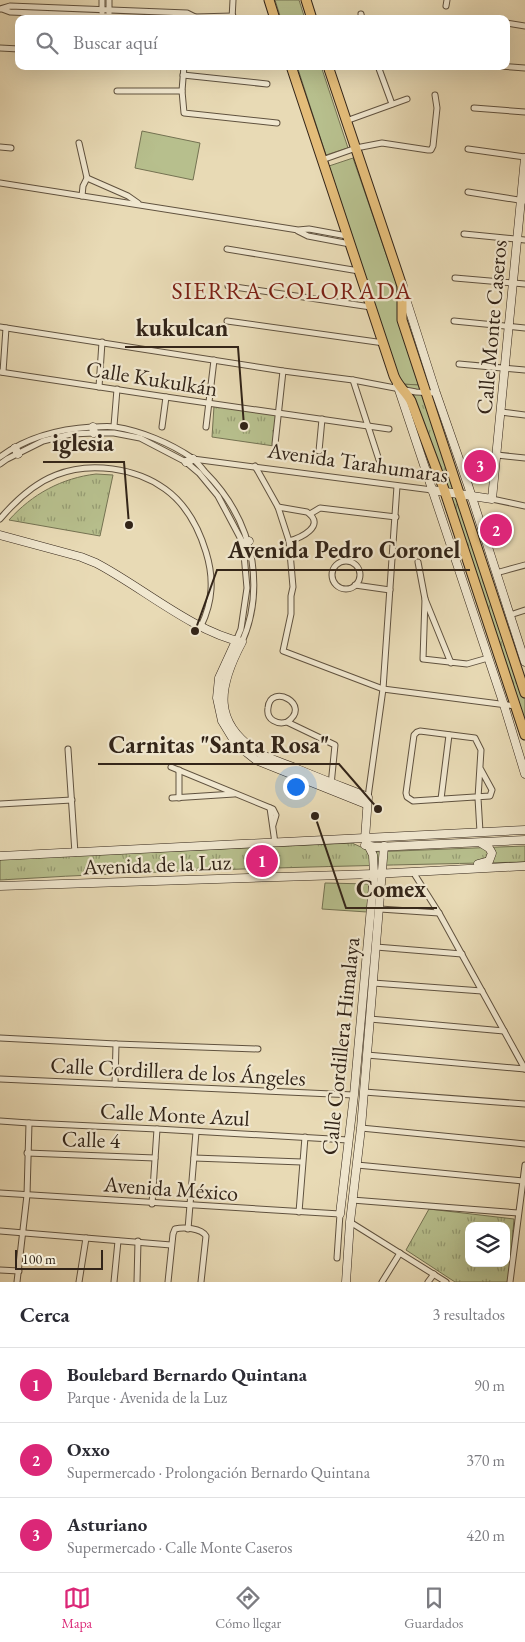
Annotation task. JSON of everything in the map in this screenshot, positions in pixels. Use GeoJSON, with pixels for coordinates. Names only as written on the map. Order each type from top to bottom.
{"type":"FeatureCollection","features":[{"type":"Feature","properties":{"kind":"main road"},"geometry":{"type":"LineString","coordinates":[[269,0],[274,15]]}},
{"type":"Feature","properties":{"kind":"main road"},"geometry":{"type":"LineString","coordinates":[[306,0],[311,15]]}},
{"type":"Feature","properties":{"kind":"main road"},"geometry":{"type":"LineString","coordinates":[[292,70],[399,388],[411,401],[445,492],[525,735]]}},
{"type":"Feature","properties":{"kind":"main road"},"geometry":{"type":"LineString","coordinates":[[329,70],[402,286],[402,320],[525,693]]}},
{"type":"Feature","properties":{"kind":"street"},"geometry":{"type":"LineString","coordinates":[[102,0],[102,15]]}},
{"type":"Feature","properties":{"kind":"street"},"geometry":{"type":"LineString","coordinates":[[109,0],[109,15]]}},
{"type":"Feature","properties":{"kind":"street"},"geometry":{"type":"LineString","coordinates":[[232,15],[233,0]]}},
{"type":"Feature","properties":{"kind":"street"},"geometry":{"type":"LineString","coordinates":[[0,9],[10,6],[102,15],[187,13],[191,15]]}},
{"type":"Feature","properties":{"kind":"street"},"geometry":{"type":"LineString","coordinates":[[510,24],[525,26]]}},
{"type":"Feature","properties":{"kind":"street"},"geometry":{"type":"LineString","coordinates":[[0,48],[15,49]]}},
{"type":"Feature","properties":{"kind":"street"},"geometry":{"type":"LineString","coordinates":[[510,67],[525,68]]}},
{"type":"Feature","properties":{"kind":"street"},"geometry":{"type":"LineString","coordinates":[[184,70],[182,91],[184,113],[277,123]]}},
{"type":"Feature","properties":{"kind":"street"},"geometry":{"type":"LineString","coordinates":[[379,70],[392,104]]}},
{"type":"Feature","properties":{"kind":"street"},"geometry":{"type":"LineString","coordinates":[[183,75],[267,84]]}},
{"type":"Feature","properties":{"kind":"street"},"geometry":{"type":"LineString","coordinates":[[117,90],[182,91]]}},
{"type":"Feature","properties":{"kind":"street"},"geometry":{"type":"LineString","coordinates":[[322,160],[356,148],[386,143],[431,150],[437,108],[435,95]]}},
{"type":"Feature","properties":{"kind":"street"},"geometry":{"type":"LineString","coordinates":[[346,121],[407,99]]}},
{"type":"Feature","properties":{"kind":"street"},"geometry":{"type":"LineString","coordinates":[[474,108],[525,112]]}},
{"type":"Feature","properties":{"kind":"street"},"geometry":{"type":"LineString","coordinates":[[79,144],[87,178],[83,186],[82,196]]}},
{"type":"Feature","properties":{"kind":"street"},"geometry":{"type":"LineString","coordinates":[[0,147],[11,148]]}},
{"type":"Feature","properties":{"kind":"street"},"geometry":{"type":"LineString","coordinates":[[468,149],[525,158]]}},
{"type":"Feature","properties":{"kind":"street","name":"Calle Monte Caseros"},"geometry":{"type":"LineString","coordinates":[[492,499],[512,282],[521,239],[525,158]]}},
{"type":"Feature","properties":{"kind":"street"},"geometry":{"type":"LineString","coordinates":[[87,178],[128,196],[140,204]]}},
{"type":"Feature","properties":{"kind":"street"},"geometry":{"type":"LineString","coordinates":[[0,183],[298,230],[308,229],[349,240]]}},
{"type":"Feature","properties":{"kind":"street"},"geometry":{"type":"LineString","coordinates":[[468,192],[522,201]]}},
{"type":"Feature","properties":{"kind":"street"},"geometry":{"type":"LineString","coordinates":[[464,234],[521,239]]}},
{"type":"Feature","properties":{"kind":"street"},"geometry":{"type":"LineString","coordinates":[[227,249],[359,271]]}},
{"type":"Feature","properties":{"kind":"street"},"geometry":{"type":"LineString","coordinates":[[455,278],[525,284]]}},
{"type":"Feature","properties":{"kind":"street"},"geometry":{"type":"LineString","coordinates":[[228,286],[372,308]]}},
{"type":"Feature","properties":{"kind":"street"},"geometry":{"type":"LineString","coordinates":[[402,286],[524,659]]}},
{"type":"Feature","properties":{"kind":"street"},"geometry":{"type":"LineString","coordinates":[[227,321],[384,343]]}},
{"type":"Feature","properties":{"kind":"street"},"geometry":{"type":"LineString","coordinates":[[454,321],[525,328]]}},
{"type":"Feature","properties":{"kind":"street"},"geometry":{"type":"LineString","coordinates":[[2,372],[3,328],[436,393]]}},
{"type":"Feature","properties":{"kind":"street"},"geometry":{"type":"LineString","coordinates":[[99,386],[102,342]]}},
{"type":"Feature","properties":{"kind":"street"},"geometry":{"type":"LineString","coordinates":[[206,427],[214,360]]}},
{"type":"Feature","properties":{"kind":"street"},"geometry":{"type":"LineString","coordinates":[[459,364],[525,370]]}},
{"type":"Feature","properties":{"kind":"street"},"geometry":{"type":"LineString","coordinates":[[276,444],[283,371]]}},
{"type":"Feature","properties":{"kind":"street","name":"Calle Kukulkán"},"geometry":{"type":"LineString","coordinates":[[2,372],[166,398],[278,412],[389,429]]}},
{"type":"Feature","properties":{"kind":"street"},"geometry":{"type":"LineString","coordinates":[[353,380],[379,460]]}},
{"type":"Feature","properties":{"kind":"street"},"geometry":{"type":"LineString","coordinates":[[399,388],[525,774]]}},
{"type":"Feature","properties":{"kind":"street"},"geometry":{"type":"LineString","coordinates":[[114,426],[118,389]]}},
{"type":"Feature","properties":{"kind":"street"},"geometry":{"type":"LineString","coordinates":[[162,427],[166,398]]}},
{"type":"Feature","properties":{"kind":"street"},"geometry":{"type":"LineString","coordinates":[[501,412],[525,415]]}},
{"type":"Feature","properties":{"kind":"street"},"geometry":{"type":"LineString","coordinates":[[319,451],[322,419]]}},
{"type":"Feature","properties":{"kind":"street"},"geometry":{"type":"LineString","coordinates":[[0,464],[39,436],[53,432],[93,430],[114,426],[140,433],[164,443],[189,460],[218,496],[246,542],[254,584],[248,626],[239,641],[225,678],[221,706],[229,720],[233,735],[263,755],[367,801],[383,689],[398,486]]}},
{"type":"Feature","properties":{"kind":"street"},"geometry":{"type":"LineString","coordinates":[[93,430],[140,438],[189,460]]}},
{"type":"Feature","properties":{"kind":"street"},"geometry":{"type":"LineString","coordinates":[[0,457],[16,451]]}},
{"type":"Feature","properties":{"kind":"street"},"geometry":{"type":"LineString","coordinates":[[497,455],[525,458]]}},
{"type":"Feature","properties":{"kind":"street","name":"Avenida Tarahumaras"},"geometry":{"type":"LineString","coordinates":[[189,460],[255,466],[432,490],[525,506]]}},
{"type":"Feature","properties":{"kind":"street"},"geometry":{"type":"LineString","coordinates":[[255,466],[278,507],[289,541],[293,585],[290,596],[291,614],[284,651],[383,689],[515,706]]}},
{"type":"Feature","properties":{"kind":"street"},"geometry":{"type":"LineString","coordinates":[[0,519],[21,496],[38,484],[65,472],[84,468],[105,468],[134,474],[159,485],[186,511],[203,542],[212,586],[209,607],[201,626]]}},
{"type":"Feature","properties":{"kind":"street"},"geometry":{"type":"LineString","coordinates":[[278,507],[310,514],[320,508],[396,517]]}},
{"type":"Feature","properties":{"kind":"street"},"geometry":{"type":"LineString","coordinates":[[289,541],[309,532],[313,522],[310,514]]}},
{"type":"Feature","properties":{"kind":"street"},"geometry":{"type":"LineString","coordinates":[[0,534],[96,563],[201,626],[239,641]]}},
{"type":"Feature","properties":{"kind":"street"},"geometry":{"type":"LineString","coordinates":[[355,585],[358,582],[360,573],[356,565],[352,562],[343,561],[335,566],[332,575],[338,586],[347,588],[355,585],[390,590]]}},
{"type":"Feature","properties":{"kind":"street"},"geometry":{"type":"LineString","coordinates":[[418,562],[425,599],[451,663]]}},
{"type":"Feature","properties":{"kind":"street"},"geometry":{"type":"LineString","coordinates":[[496,573],[525,564]]}},
{"type":"Feature","properties":{"kind":"street"},"geometry":{"type":"LineString","coordinates":[[425,599],[422,658],[425,660],[467,664],[488,658]]}},
{"type":"Feature","properties":{"kind":"street"},"geometry":{"type":"LineString","coordinates":[[510,615],[525,610]]}},
{"type":"Feature","properties":{"kind":"street"},"geometry":{"type":"LineString","coordinates":[[287,722],[293,717],[294,704],[284,696],[273,699],[268,708],[269,716],[278,723],[287,722],[334,744],[331,786]]}},
{"type":"Feature","properties":{"kind":"street"},"geometry":{"type":"LineString","coordinates":[[480,768],[492,790],[490,796],[478,798],[413,800],[407,797],[406,793],[415,733],[420,730],[475,738],[481,750],[478,798],[480,832]]}},
{"type":"Feature","properties":{"kind":"street"},"geometry":{"type":"LineString","coordinates":[[440,799],[449,735]]}},
{"type":"Feature","properties":{"kind":"street"},"geometry":{"type":"LineString","coordinates":[[68,749],[75,853]]}},
{"type":"Feature","properties":{"kind":"street"},"geometry":{"type":"LineString","coordinates":[[171,767],[270,808],[275,843]]}},
{"type":"Feature","properties":{"kind":"street"},"geometry":{"type":"LineString","coordinates":[[179,770],[179,798]]}},
{"type":"Feature","properties":{"kind":"street"},"geometry":{"type":"LineString","coordinates":[[172,798],[236,794]]}},
{"type":"Feature","properties":{"kind":"street"},"geometry":{"type":"LineString","coordinates":[[0,804],[72,800]]}},
{"type":"Feature","properties":{"kind":"street","name":"Calle Cordillera Himalaya"},"geometry":{"type":"LineString","coordinates":[[346,1282],[380,909],[378,874],[373,855],[367,843],[367,801]]}},
{"type":"Feature","properties":{"kind":"street","name":"Avenida de la Luz"},"geometry":{"type":"LineString","coordinates":[[367,843],[480,832],[525,830]]}},
{"type":"Feature","properties":{"kind":"street","name":"Avenida de la Luz"},"geometry":{"type":"LineString","coordinates":[[0,856],[354,840],[384,846],[525,840]]}},
{"type":"Feature","properties":{"kind":"street"},"geometry":{"type":"LineString","coordinates":[[429,871],[442,866],[486,863],[491,858],[492,853],[489,848],[480,843]]}},
{"type":"Feature","properties":{"kind":"street","name":"Calle Cordillera Himalaya"},"geometry":{"type":"LineString","coordinates":[[337,1258],[340,1214],[378,874],[384,846]]}},
{"type":"Feature","properties":{"kind":"street","name":"Avenida de la Luz"},"geometry":{"type":"LineString","coordinates":[[0,886],[378,874],[525,866]]}},
{"type":"Feature","properties":{"kind":"street"},"geometry":{"type":"LineString","coordinates":[[413,872],[439,913],[525,1069]]}},
{"type":"Feature","properties":{"kind":"street"},"geometry":{"type":"LineString","coordinates":[[380,909],[439,913]]}},
{"type":"Feature","properties":{"kind":"street"},"geometry":{"type":"LineString","coordinates":[[376,946],[462,954]]}},
{"type":"Feature","properties":{"kind":"street"},"geometry":{"type":"LineString","coordinates":[[373,983],[482,991]]}},
{"type":"Feature","properties":{"kind":"street"},"geometry":{"type":"LineString","coordinates":[[370,1019],[504,1030]]}},
{"type":"Feature","properties":{"kind":"street"},"geometry":{"type":"LineString","coordinates":[[0,1038],[258,1049]]}},
{"type":"Feature","properties":{"kind":"street"},"geometry":{"type":"LineString","coordinates":[[115,1084],[116,1044]]}},
{"type":"Feature","properties":{"kind":"street"},"geometry":{"type":"LineString","coordinates":[[367,1055],[525,1069]]}},
{"type":"Feature","properties":{"kind":"street","name":"Calle Cordillera de los Ángeles"},"geometry":{"type":"LineString","coordinates":[[0,1079],[354,1095]]}},
{"type":"Feature","properties":{"kind":"street"},"geometry":{"type":"LineString","coordinates":[[364,1092],[525,1104]]}},
{"type":"Feature","properties":{"kind":"street","name":"Calle Monte Azul"},"geometry":{"type":"LineString","coordinates":[[0,1120],[348,1140]]}},
{"type":"Feature","properties":{"kind":"street"},"geometry":{"type":"LineString","coordinates":[[17,1282],[27,1195],[28,1123]]}},
{"type":"Feature","properties":{"kind":"street"},"geometry":{"type":"LineString","coordinates":[[361,1128],[525,1144]]}},
{"type":"Feature","properties":{"kind":"street"},"geometry":{"type":"LineString","coordinates":[[152,1204],[157,1129]]}},
{"type":"Feature","properties":{"kind":"street"},"geometry":{"type":"LineString","coordinates":[[188,1229],[196,1132]]}},
{"type":"Feature","properties":{"kind":"street"},"geometry":{"type":"LineString","coordinates":[[299,1212],[305,1137]]}},
{"type":"Feature","properties":{"kind":"street","name":"Calle 4"},"geometry":{"type":"LineString","coordinates":[[27,1153],[155,1158]]}},
{"type":"Feature","properties":{"kind":"street"},"geometry":{"type":"LineString","coordinates":[[194,1158],[302,1162]]}},
{"type":"Feature","properties":{"kind":"street"},"geometry":{"type":"LineString","coordinates":[[357,1165],[523,1181]]}},
{"type":"Feature","properties":{"kind":"street"},"geometry":{"type":"LineString","coordinates":[[510,1282],[525,1165]]}},
{"type":"Feature","properties":{"kind":"street","name":"Avenida México"},"geometry":{"type":"LineString","coordinates":[[0,1193],[152,1204],[340,1214]]}},
{"type":"Feature","properties":{"kind":"street"},"geometry":{"type":"LineString","coordinates":[[352,1200],[518,1213]]}},
{"type":"Feature","properties":{"kind":"street"},"geometry":{"type":"LineString","coordinates":[[350,1222],[446,1282]]}},
{"type":"Feature","properties":{"kind":"street"},"geometry":{"type":"LineString","coordinates":[[168,1282],[171,1245],[175,1229],[188,1229],[202,1231],[206,1236],[201,1282]]}},
{"type":"Feature","properties":{"kind":"street"},"geometry":{"type":"LineString","coordinates":[[0,1231],[171,1245]]}},
{"type":"Feature","properties":{"kind":"street"},"geometry":{"type":"LineString","coordinates":[[79,1282],[86,1238]]}},
{"type":"Feature","properties":{"kind":"street"},"geometry":{"type":"LineString","coordinates":[[114,1282],[118,1241]]}},
{"type":"Feature","properties":{"kind":"street"},"geometry":{"type":"LineString","coordinates":[[137,1282],[138,1242]]}},
{"type":"Feature","properties":{"kind":"street"},"geometry":{"type":"LineString","coordinates":[[382,1282],[400,1253]]}},
{"type":"Feature","properties":{"kind":"street"},"geometry":{"type":"LineString","coordinates":[[0,1270],[19,1271]]}},
{"type":"Feature","properties":{"kind":"street"},"geometry":{"type":"LineString","coordinates":[[428,1282],[434,1274]]}},
{"type":"Feature","properties":{"kind":"green space"},"geometry":{"type":"Polygon","coordinates":[[[275,0],[299,0],[304,15],[280,15],[275,0]]]}},
{"type":"Feature","properties":{"kind":"green space"},"geometry":{"type":"Polygon","coordinates":[[[298,70],[322,70],[348,148],[326,155],[298,70]]]}},
{"type":"Feature","properties":{"kind":"green space"},"geometry":{"type":"Polygon","coordinates":[[[142,131],[200,143],[193,180],[135,168],[142,131]]]}},
{"type":"Feature","properties":{"kind":"green space"},"geometry":{"type":"Polygon","coordinates":[[[353,158],[396,283],[398,292],[398,321],[420,385],[401,384],[329,166],[353,158]]]}},
{"type":"Feature","properties":{"kind":"green space"},"geometry":{"type":"Polygon","coordinates":[[[401,384],[420,385],[525,697],[525,728],[493,623],[401,384]]]}},
{"type":"Feature","properties":{"kind":"green space"},"geometry":{"type":"Polygon","coordinates":[[[214,406],[276,415],[274,446],[212,437],[214,406]]]}},
{"type":"Feature","properties":{"kind":"green space"},"geometry":{"type":"Polygon","coordinates":[[[96,474],[113,475],[100,536],[9,520],[28,502],[48,489],[71,479],[96,474]]]}},
{"type":"Feature","properties":{"kind":"green space"},"geometry":{"type":"Polygon","coordinates":[[[352,843],[372,852],[525,846],[525,862],[197,871],[0,880],[0,859],[352,843]]]}},
{"type":"Feature","properties":{"kind":"green space"},"geometry":{"type":"Polygon","coordinates":[[[325,883],[369,884],[367,912],[322,909],[325,883]]]}},
{"type":"Feature","properties":{"kind":"green space"},"geometry":{"type":"Polygon","coordinates":[[[429,1209],[514,1219],[509,1282],[455,1282],[406,1250],[429,1209]]]}},
{"type":"Feature","properties":{"kind":"place","name":"kukulcan"},"geometry":{"type":"Point","coordinates":[244,426]}},
{"type":"Feature","properties":{"kind":"place","name":"Asturiano"},"geometry":{"type":"Point","coordinates":[480,466]}},
{"type":"Feature","properties":{"kind":"place","name":"iglesia"},"geometry":{"type":"Point","coordinates":[129,525]}},
{"type":"Feature","properties":{"kind":"place","name":"Oxxo"},"geometry":{"type":"Point","coordinates":[496,530]}},
{"type":"Feature","properties":{"kind":"place","name":"Avenida Pedro Coronel"},"geometry":{"type":"Point","coordinates":[195,631]}},
{"type":"Feature","properties":{"kind":"place","name":"Carnitas \"Santa Rosa\""},"geometry":{"type":"Point","coordinates":[378,809]}},
{"type":"Feature","properties":{"kind":"place","name":"Comex"},"geometry":{"type":"Point","coordinates":[315,816]}},
{"type":"Feature","properties":{"kind":"place","name":"Boulebard Bernardo Quintana"},"geometry":{"type":"Point","coordinates":[262,861]}},
{"type":"Feature","properties":{"kind":"district","name":"SIERRA COLORADA"},"geometry":{"type":"Point","coordinates":[292,291]}}]}
